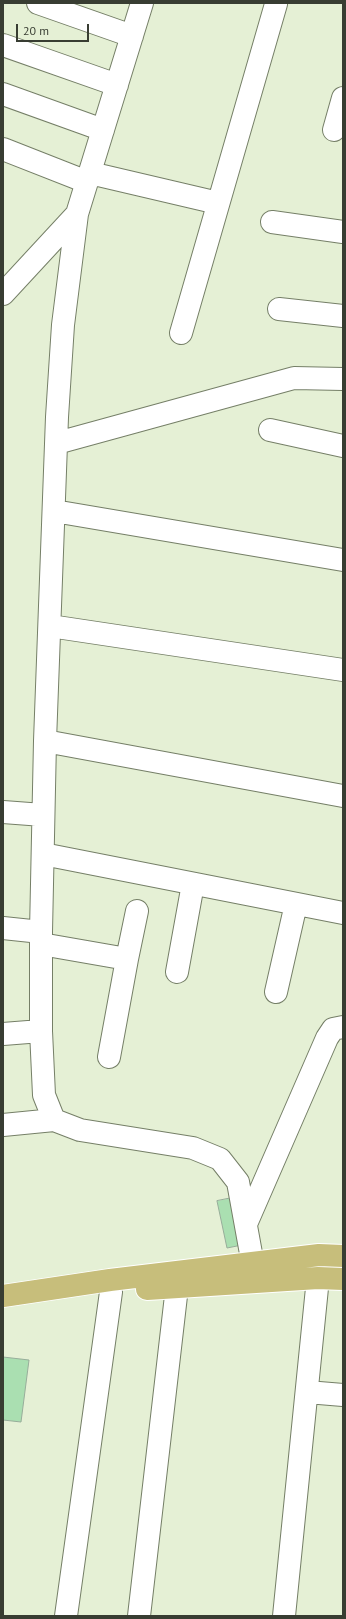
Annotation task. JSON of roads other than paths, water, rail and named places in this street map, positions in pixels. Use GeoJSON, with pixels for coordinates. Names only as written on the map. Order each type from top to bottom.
{"type":"FeatureCollection","features":[{"type":"Feature","properties":{"kind":"main road"},"geometry":{"type":"LineString","coordinates":[[3,1311],[111,1292],[177,1287],[255,1272],[319,1255],[343,1256]]}},
{"type":"Feature","properties":{"kind":"main road"},"geometry":{"type":"LineString","coordinates":[[3,1296],[110,1280],[255,1272],[343,1279]]}},
{"type":"Feature","properties":{"kind":"street"},"geometry":{"type":"LineString","coordinates":[[38,3],[132,36]]}},
{"type":"Feature","properties":{"kind":"street"},"geometry":{"type":"LineString","coordinates":[[54,1120],[44,1094],[41,1031],[41,938],[45,741],[63,325],[77,214],[142,3]]}},
{"type":"Feature","properties":{"kind":"street"},"geometry":{"type":"LineString","coordinates":[[181,333],[276,4]]}},
{"type":"Feature","properties":{"kind":"street"},"geometry":{"type":"LineString","coordinates":[[3,45],[117,85]]}},
{"type":"Feature","properties":{"kind":"street"},"geometry":{"type":"LineString","coordinates":[[3,94],[103,130]]}},
{"type":"Feature","properties":{"kind":"street"},"geometry":{"type":"LineString","coordinates":[[334,130],[343,98]]}},
{"type":"Feature","properties":{"kind":"street"},"geometry":{"type":"LineString","coordinates":[[3,149],[89,177],[218,202]]}},
{"type":"Feature","properties":{"kind":"street"},"geometry":{"type":"LineString","coordinates":[[3,294],[77,214]]}},
{"type":"Feature","properties":{"kind":"street"},"geometry":{"type":"LineString","coordinates":[[272,222],[343,232]]}},
{"type":"Feature","properties":{"kind":"street"},"geometry":{"type":"LineString","coordinates":[[279,308],[343,316]]}},
{"type":"Feature","properties":{"kind":"street"},"geometry":{"type":"LineString","coordinates":[[57,444],[294,378],[343,379]]}},
{"type":"Feature","properties":{"kind":"street"},"geometry":{"type":"LineString","coordinates":[[270,430],[343,446]]}},
{"type":"Feature","properties":{"kind":"street"},"geometry":{"type":"LineString","coordinates":[[54,511],[343,560]]}},
{"type":"Feature","properties":{"kind":"street"},"geometry":{"type":"LineString","coordinates":[[50,626],[343,670]]}},
{"type":"Feature","properties":{"kind":"street"},"geometry":{"type":"LineString","coordinates":[[45,741],[343,796]]}},
{"type":"Feature","properties":{"kind":"street"},"geometry":{"type":"LineString","coordinates":[[3,812],[44,815]]}},
{"type":"Feature","properties":{"kind":"street"},"geometry":{"type":"LineString","coordinates":[[43,854],[343,913]]}},
{"type":"Feature","properties":{"kind":"street"},"geometry":{"type":"LineString","coordinates":[[177,972],[193,884]]}},
{"type":"Feature","properties":{"kind":"street"},"geometry":{"type":"LineString","coordinates":[[276,992],[296,904]]}},
{"type":"Feature","properties":{"kind":"street"},"geometry":{"type":"LineString","coordinates":[[109,1057],[137,911]]}},
{"type":"Feature","properties":{"kind":"street"},"geometry":{"type":"LineString","coordinates":[[3,928],[127,959]]}},
{"type":"Feature","properties":{"kind":"street"},"geometry":{"type":"LineString","coordinates":[[246,1224],[327,1038],[333,1029],[343,1027]]}},
{"type":"Feature","properties":{"kind":"street"},"geometry":{"type":"LineString","coordinates":[[3,1034],[41,1031]]}},
{"type":"Feature","properties":{"kind":"street"},"geometry":{"type":"LineString","coordinates":[[3,1125],[54,1120],[80,1130],[193,1148],[220,1159],[238,1182],[255,1272]]}},
{"type":"Feature","properties":{"kind":"street"},"geometry":{"type":"LineString","coordinates":[[284,1616],[318,1278]]}},
{"type":"Feature","properties":{"kind":"street"},"geometry":{"type":"LineString","coordinates":[[139,1616],[177,1287]]}},
{"type":"Feature","properties":{"kind":"street"},"geometry":{"type":"LineString","coordinates":[[66,1616],[111,1292]]}},
{"type":"Feature","properties":{"kind":"street"},"geometry":{"type":"LineString","coordinates":[[307,1392],[343,1395]]}}]}
